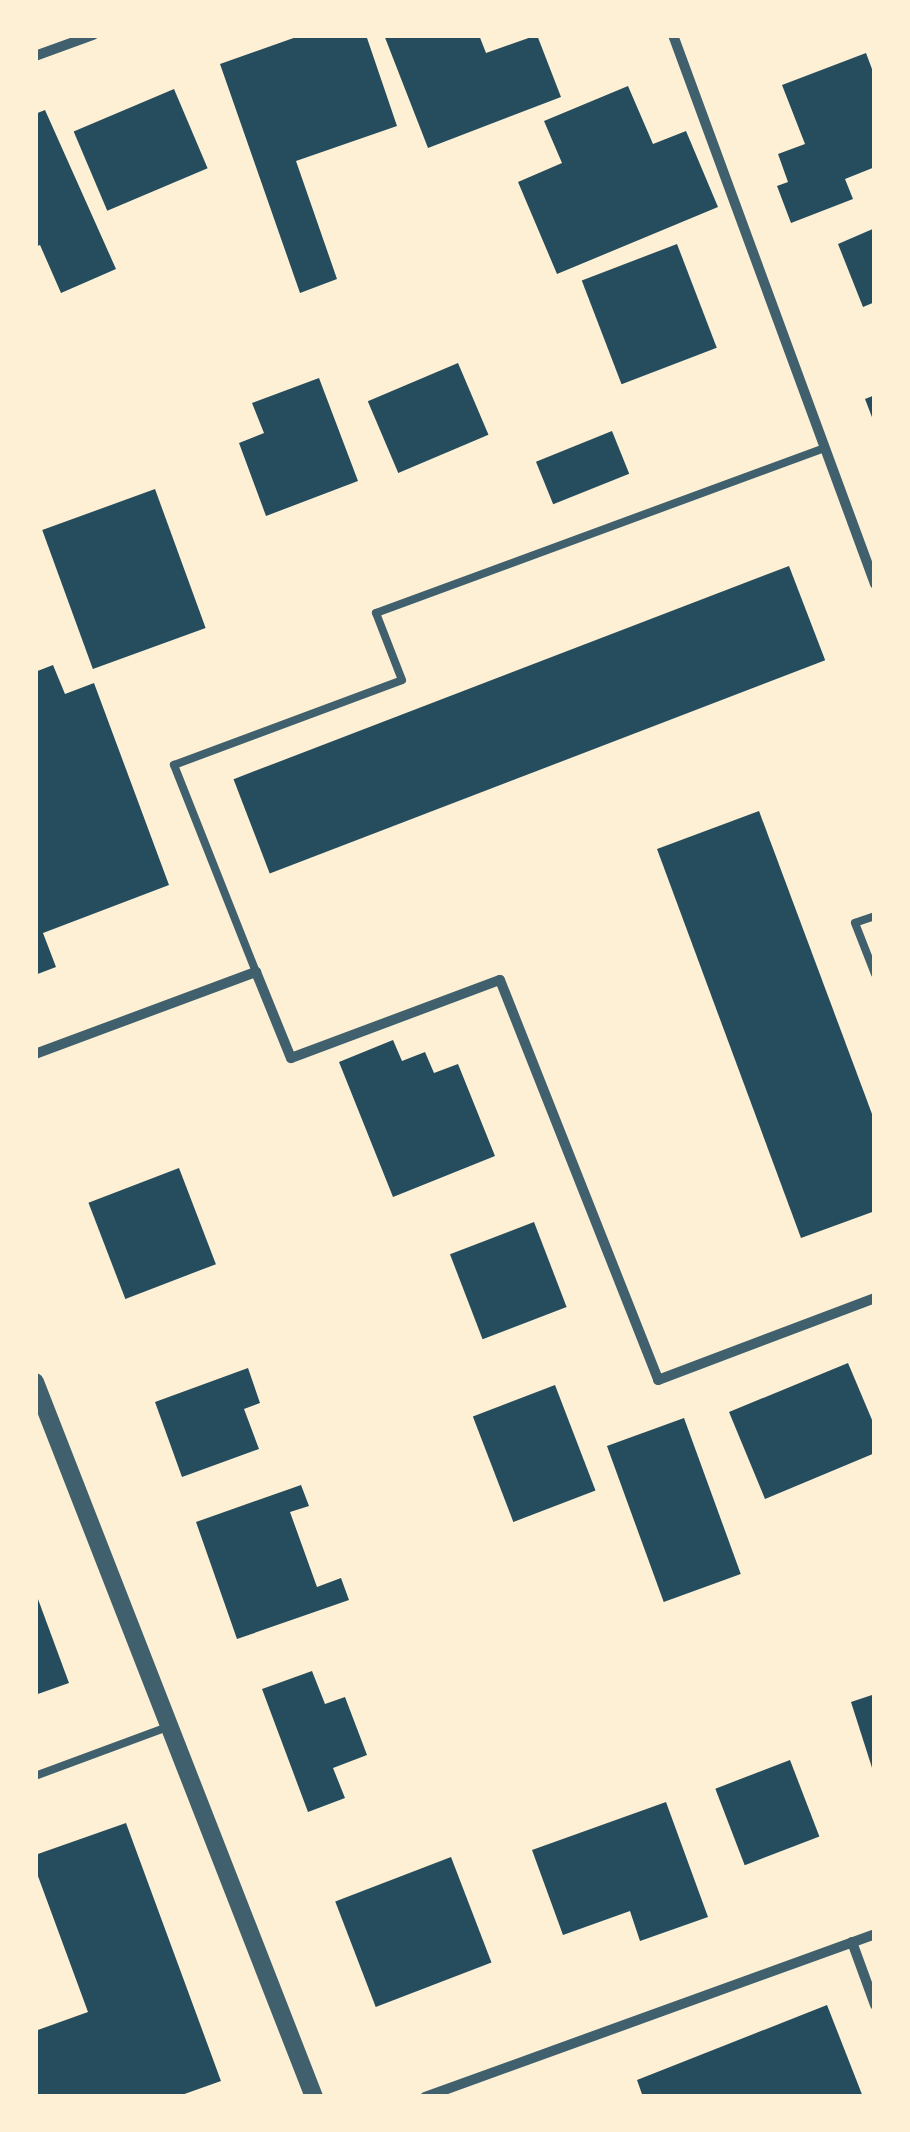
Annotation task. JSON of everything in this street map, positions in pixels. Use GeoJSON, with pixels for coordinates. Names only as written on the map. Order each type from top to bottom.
{"type":"FeatureCollection","features":[{"type":"Feature","properties":{"kind":"street"},"geometry":{"type":"LineString","coordinates":[[35,56],[93,35]]}},
{"type":"Feature","properties":{"kind":"street"},"geometry":{"type":"LineString","coordinates":[[673,35],[875,584]]}},
{"type":"Feature","properties":{"kind":"street"},"geometry":{"type":"LineString","coordinates":[[35,1054],[256,972],[291,1058],[500,980],[658,1380],[875,1298]]}},
{"type":"Feature","properties":{"kind":"street"},"geometry":{"type":"LineString","coordinates":[[35,1382],[314,2097]]}},
{"type":"Feature","properties":{"kind":"street"},"geometry":{"type":"LineString","coordinates":[[425,2097],[875,1934]]}},
{"type":"Feature","properties":{"kind":"street"},"geometry":{"type":"LineString","coordinates":[[852,1942],[875,2006]]}},
{"type":"Feature","properties":{"kind":"lane"},"geometry":{"type":"LineString","coordinates":[[256,972],[174,765],[402,680],[376,613],[825,448]]}},
{"type":"Feature","properties":{"kind":"lane"},"geometry":{"type":"LineString","coordinates":[[875,916],[855,923],[875,974]]}},
{"type":"Feature","properties":{"kind":"lane"},"geometry":{"type":"LineString","coordinates":[[35,1776],[170,1726]]}},
{"type":"Feature","properties":{"kind":"building"},"geometry":{"type":"Polygon","coordinates":[[[302,35],[366,35],[397,126],[296,161],[337,279],[300,293],[220,64],[302,35]]]}},
{"type":"Feature","properties":{"kind":"building"},"geometry":{"type":"Polygon","coordinates":[[[384,35],[479,35],[486,53],[537,35],[561,97],[428,148],[384,35]]]}},
{"type":"Feature","properties":{"kind":"building"},"geometry":{"type":"Polygon","coordinates":[[[866,53],[875,77],[875,167],[845,179],[853,199],[791,223],[777,186],[788,182],[778,154],[805,144],[782,85],[866,53]]]}},
{"type":"Feature","properties":{"kind":"building"},"geometry":{"type":"Polygon","coordinates":[[[628,86],[653,144],[686,131],[718,207],[557,274],[518,182],[562,163],[544,121],[628,86]]]}},
{"type":"Feature","properties":{"kind":"building"},"geometry":{"type":"Polygon","coordinates":[[[174,89],[208,168],[107,211],[74,132],[174,89]]]}},
{"type":"Feature","properties":{"kind":"building"},"geometry":{"type":"Polygon","coordinates":[[[45,110],[116,269],[61,293],[40,245],[35,247],[35,114],[45,110]]]}},
{"type":"Feature","properties":{"kind":"building"},"geometry":{"type":"Polygon","coordinates":[[[875,228],[875,302],[863,307],[838,244],[875,228]]]}},
{"type":"Feature","properties":{"kind":"building"},"geometry":{"type":"Polygon","coordinates":[[[677,244],[717,348],[622,384],[582,281],[677,244]]]}},
{"type":"Feature","properties":{"kind":"building"},"geometry":{"type":"Polygon","coordinates":[[[458,363],[488,435],[398,473],[368,401],[458,363]]]}},
{"type":"Feature","properties":{"kind":"building"},"geometry":{"type":"Polygon","coordinates":[[[319,378],[358,481],[266,516],[239,443],[264,433],[252,403],[319,378]]]}},
{"type":"Feature","properties":{"kind":"building"},"geometry":{"type":"Polygon","coordinates":[[[875,395],[875,425],[865,399],[875,395]]]}},
{"type":"Feature","properties":{"kind":"building"},"geometry":{"type":"Polygon","coordinates":[[[612,431],[629,474],[553,504],[536,462],[612,431]]]}},
{"type":"Feature","properties":{"kind":"building"},"geometry":{"type":"Polygon","coordinates":[[[155,489],[206,628],[93,669],[42,530],[155,489]]]}},
{"type":"Feature","properties":{"kind":"building"},"geometry":{"type":"Polygon","coordinates":[[[789,566],[825,660],[270,874],[234,779],[789,566]]]}},
{"type":"Feature","properties":{"kind":"building"},"geometry":{"type":"Polygon","coordinates":[[[53,665],[65,694],[94,683],[169,885],[43,933],[56,967],[35,975],[35,672],[53,665]]]}},
{"type":"Feature","properties":{"kind":"building"},"geometry":{"type":"Polygon","coordinates":[[[759,811],[875,1122],[875,1211],[801,1238],[657,849],[759,811]]]}},
{"type":"Feature","properties":{"kind":"building"},"geometry":{"type":"Polygon","coordinates":[[[393,1040],[402,1061],[425,1052],[434,1073],[458,1064],[495,1156],[393,1197],[339,1062],[393,1040]]]}},
{"type":"Feature","properties":{"kind":"building"},"geometry":{"type":"Polygon","coordinates":[[[179,1168],[216,1264],[125,1299],[88,1203],[179,1168]]]}},
{"type":"Feature","properties":{"kind":"building"},"geometry":{"type":"Polygon","coordinates":[[[534,1222],[567,1307],[483,1339],[450,1254],[534,1222]]]}},
{"type":"Feature","properties":{"kind":"building"},"geometry":{"type":"Polygon","coordinates":[[[848,1363],[875,1427],[875,1453],[765,1499],[729,1412],[848,1363]]]}},
{"type":"Feature","properties":{"kind":"building"},"geometry":{"type":"Polygon","coordinates":[[[248,1368],[260,1403],[244,1409],[259,1449],[182,1477],[155,1402],[248,1368]]]}},
{"type":"Feature","properties":{"kind":"building"},"geometry":{"type":"Polygon","coordinates":[[[555,1385],[595,1490],[513,1522],[473,1417],[555,1385]]]}},
{"type":"Feature","properties":{"kind":"building"},"geometry":{"type":"Polygon","coordinates":[[[684,1418],[741,1574],[664,1602],[607,1446],[684,1418]]]}},
{"type":"Feature","properties":{"kind":"building"},"geometry":{"type":"Polygon","coordinates":[[[301,1485],[309,1506],[290,1512],[317,1587],[341,1578],[349,1600],[237,1639],[196,1522],[301,1485]]]}},
{"type":"Feature","properties":{"kind":"building"},"geometry":{"type":"Polygon","coordinates":[[[35,1591],[69,1683],[35,1695],[35,1591]]]}},
{"type":"Feature","properties":{"kind":"building"},"geometry":{"type":"Polygon","coordinates":[[[312,1671],[325,1704],[345,1697],[367,1755],[333,1768],[345,1798],[308,1812],[262,1689],[312,1671]]]}},
{"type":"Feature","properties":{"kind":"building"},"geometry":{"type":"Polygon","coordinates":[[[875,1694],[875,1774],[874,1774],[851,1702],[875,1694]]]}},
{"type":"Feature","properties":{"kind":"building"},"geometry":{"type":"Polygon","coordinates":[[[790,1760],[819,1837],[745,1865],[715,1789],[790,1760]]]}},
{"type":"Feature","properties":{"kind":"building"},"geometry":{"type":"Polygon","coordinates":[[[666,1802],[708,1917],[640,1941],[630,1911],[563,1935],[532,1850],[666,1802]]]}},
{"type":"Feature","properties":{"kind":"building"},"geometry":{"type":"Polygon","coordinates":[[[126,1823],[221,2081],[176,2097],[35,2097],[35,2031],[88,2012],[35,1868],[35,1855],[126,1823]]]}},
{"type":"Feature","properties":{"kind":"building"},"geometry":{"type":"Polygon","coordinates":[[[451,1857],[491,1962],[376,2007],[335,1901],[451,1857]]]}},
{"type":"Feature","properties":{"kind":"building"},"geometry":{"type":"Polygon","coordinates":[[[827,2005],[863,2097],[643,2097],[637,2080],[827,2005]]]}}]}
